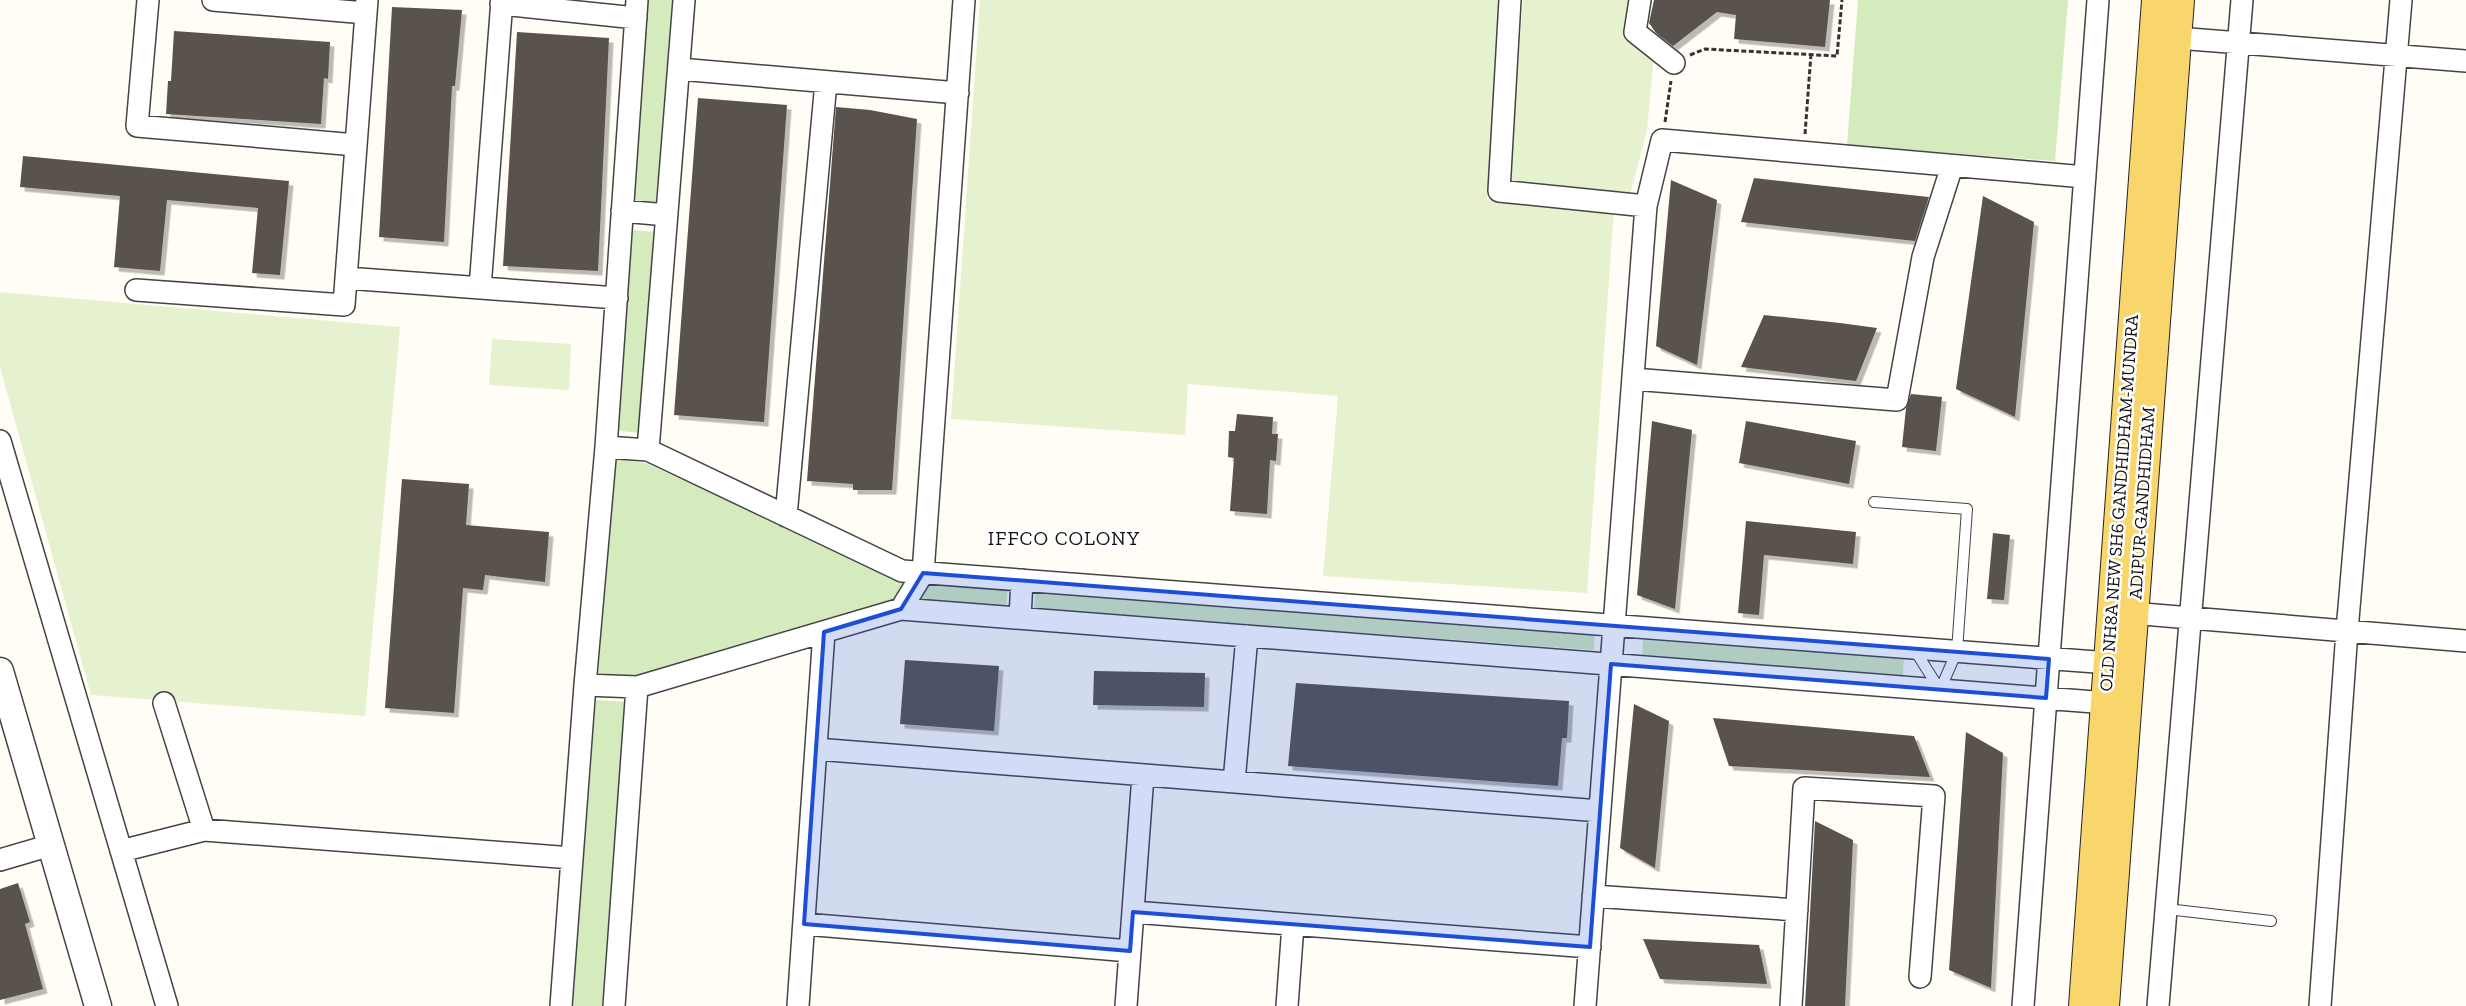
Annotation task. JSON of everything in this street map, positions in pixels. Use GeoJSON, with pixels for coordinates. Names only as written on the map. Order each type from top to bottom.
{"type":"FeatureCollection","features":[{"type":"Feature","properties":{"kind":"main road","name":"OLD NH8A NEW SH6 GANDHIDHAM-MUNDRA"},"geometry":{"type":"LineString","coordinates":[[2083,1006],[2119,664],[2156,0]]}},
{"type":"Feature","properties":{"kind":"main road","name":"ADIPUR-GANDHIDHAM"},"geometry":{"type":"LineString","coordinates":[[2122,613],[2180,0]]}},
{"type":"Feature","properties":{"kind":"main road"},"geometry":{"type":"LineString","coordinates":[[2105,1006],[2116,704]]}},
{"type":"Feature","properties":{"kind":"street"},"geometry":{"type":"LineString","coordinates":[[148,0],[137,126],[356,145]]}},
{"type":"Feature","properties":{"kind":"street"},"geometry":{"type":"LineString","coordinates":[[136,290],[344,305],[367,6],[225,0]]}},
{"type":"Feature","properties":{"kind":"street"},"geometry":{"type":"LineString","coordinates":[[648,450],[684,0]]}},
{"type":"Feature","properties":{"kind":"street"},"geometry":{"type":"LineString","coordinates":[[901,609],[923,573],[964,0]]}},
{"type":"Feature","properties":{"kind":"street"},"geometry":{"type":"LineString","coordinates":[[1510,0],[1499,191],[1646,206]]}},
{"type":"Feature","properties":{"kind":"street"},"geometry":{"type":"LineString","coordinates":[[1640,0],[1635,32],[1674,62]]}},
{"type":"Feature","properties":{"kind":"street"},"geometry":{"type":"LineString","coordinates":[[2023,1006],[2098,0]]}},
{"type":"Feature","properties":{"kind":"street"},"geometry":{"type":"LineString","coordinates":[[2158,1006],[2242,0]]}},
{"type":"Feature","properties":{"kind":"street"},"geometry":{"type":"LineString","coordinates":[[2320,1006],[2347,631],[2401,0]]}},
{"type":"Feature","properties":{"kind":"street"},"geometry":{"type":"LineString","coordinates":[[480,288],[502,2],[636,9],[606,447],[585,685],[561,1006]]}},
{"type":"Feature","properties":{"kind":"street"},"geometry":{"type":"LineString","coordinates":[[2177,38],[2466,61]]}},
{"type":"Feature","properties":{"kind":"street"},"geometry":{"type":"LineString","coordinates":[[679,69],[958,93]]}},
{"type":"Feature","properties":{"kind":"street"},"geometry":{"type":"LineString","coordinates":[[786,516],[826,82]]}},
{"type":"Feature","properties":{"kind":"street"},"geometry":{"type":"LineString","coordinates":[[1585,1006],[1646,206],[1662,140],[2085,177]]}},
{"type":"Feature","properties":{"kind":"street"},"geometry":{"type":"LineString","coordinates":[[1633,379],[1897,400],[1923,257],[1952,166]]}},
{"type":"Feature","properties":{"kind":"street"},"geometry":{"type":"LineString","coordinates":[[622,210],[667,215]]}},
{"type":"Feature","properties":{"kind":"street"},"geometry":{"type":"LineString","coordinates":[[346,278],[616,298]]}},
{"type":"Feature","properties":{"kind":"street"},"geometry":{"type":"LineString","coordinates":[[0,441],[167,1006]]}},
{"type":"Feature","properties":{"kind":"street"},"geometry":{"type":"LineString","coordinates":[[606,447],[648,450],[902,571],[2119,664]]}},
{"type":"Feature","properties":{"kind":"street"},"geometry":{"type":"LineString","coordinates":[[1020,618],[1022,580]]}},
{"type":"Feature","properties":{"kind":"street"},"geometry":{"type":"LineString","coordinates":[[585,685],[637,687],[901,609],[2116,704]]}},
{"type":"Feature","properties":{"kind":"street"},"geometry":{"type":"LineString","coordinates":[[2122,613],[2466,641]]}},
{"type":"Feature","properties":{"kind":"street"},"geometry":{"type":"LineString","coordinates":[[798,1006],[824,632]]}},
{"type":"Feature","properties":{"kind":"street"},"geometry":{"type":"LineString","coordinates":[[1234,782],[1247,636]]}},
{"type":"Feature","properties":{"kind":"street"},"geometry":{"type":"LineString","coordinates":[[0,671],[98,1006]]}},
{"type":"Feature","properties":{"kind":"street"},"geometry":{"type":"LineString","coordinates":[[614,1006],[637,687]]}},
{"type":"Feature","properties":{"kind":"street"},"geometry":{"type":"LineString","coordinates":[[164,703],[204,830]]}},
{"type":"Feature","properties":{"kind":"street"},"geometry":{"type":"LineString","coordinates":[[816,749],[1600,811]]}},
{"type":"Feature","properties":{"kind":"street"},"geometry":{"type":"LineString","coordinates":[[1126,1006],[1142,775]]}},
{"type":"Feature","properties":{"kind":"street"},"geometry":{"type":"LineString","coordinates":[[1791,1006],[1804,788],[1934,796],[1920,978]]}},
{"type":"Feature","properties":{"kind":"street"},"geometry":{"type":"LineString","coordinates":[[121,851],[204,830],[572,858]]}},
{"type":"Feature","properties":{"kind":"street"},"geometry":{"type":"LineString","coordinates":[[0,860],[50,845]]}},
{"type":"Feature","properties":{"kind":"street"},"geometry":{"type":"LineString","coordinates":[[1593,896],[1797,910]]}},
{"type":"Feature","properties":{"kind":"street"},"geometry":{"type":"LineString","coordinates":[[1133,912],[1590,947]]}},
{"type":"Feature","properties":{"kind":"street"},"geometry":{"type":"LineString","coordinates":[[804,924],[1130,951]]}},
{"type":"Feature","properties":{"kind":"street"},"geometry":{"type":"LineString","coordinates":[[1287,1006],[1294,925]]}},
{"type":"Feature","properties":{"kind":"lane"},"geometry":{"type":"LineString","coordinates":[[1874,502],[1967,509],[1957,651],[1940,690]]}},
{"type":"Feature","properties":{"kind":"lane"},"geometry":{"type":"LineString","coordinates":[[1914,648],[1940,690]]}},
{"type":"Feature","properties":{"kind":"lane"},"geometry":{"type":"LineString","coordinates":[[2167,909],[2271,921]]}},
{"type":"Feature","properties":{"kind":"path"},"geometry":{"type":"LineString","coordinates":[[1662,140],[1674,62],[1705,49],[1837,56],[1842,0]]}},
{"type":"Feature","properties":{"kind":"path"},"geometry":{"type":"LineString","coordinates":[[1804,152],[1810,54]]}},
{"type":"Feature","properties":{"kind":"highlighted area"},"geometry":{"type":"Polygon","coordinates":[[[923,573],[2049,659],[2046,698],[1611,664],[1590,947],[1133,912],[1130,951],[804,924],[824,632],[901,609],[923,573]]]}},
{"type":"Feature","properties":{"kind":"green space"},"geometry":{"type":"Polygon","coordinates":[[[647,0],[672,0],[656,202],[632,200],[647,0]]]}},
{"type":"Feature","properties":{"kind":"green space"},"geometry":{"type":"Polygon","coordinates":[[[980,0],[1501,0],[1487,200],[1614,209],[1587,593],[1323,576],[1338,396],[1188,384],[1185,435],[951,419],[980,0]]]}},
{"type":"Feature","properties":{"kind":"green space"},"geometry":{"type":"Polygon","coordinates":[[[1523,0],[1645,0],[1630,11],[1655,46],[1647,130],[1631,192],[1509,186],[1523,0]]]}},
{"type":"Feature","properties":{"kind":"green space"},"geometry":{"type":"Polygon","coordinates":[[[1858,0],[2068,0],[2055,161],[1847,145],[1858,0]]]}},
{"type":"Feature","properties":{"kind":"green space"},"geometry":{"type":"Polygon","coordinates":[[[631,230],[656,232],[638,433],[613,430],[631,230]]]}},
{"type":"Feature","properties":{"kind":"green space"},"geometry":{"type":"Polygon","coordinates":[[[0,292],[400,327],[365,716],[91,695],[0,367],[0,292]]]}},
{"type":"Feature","properties":{"kind":"green space"},"geometry":{"type":"Polygon","coordinates":[[[492,339],[571,344],[569,390],[489,385],[492,339]]]}},
{"type":"Feature","properties":{"kind":"green space"},"geometry":{"type":"Polygon","coordinates":[[[616,459],[646,463],[893,577],[1008,586],[1006,608],[892,600],[631,678],[598,675],[616,459]]]}},
{"type":"Feature","properties":{"kind":"green space"},"geometry":{"type":"Polygon","coordinates":[[[1035,592],[1595,633],[1594,650],[1034,609],[1035,592]]]}},
{"type":"Feature","properties":{"kind":"green space"},"geometry":{"type":"Polygon","coordinates":[[[1643,640],[1904,658],[1903,675],[1642,657],[1643,640]]]}},
{"type":"Feature","properties":{"kind":"green space"},"geometry":{"type":"Polygon","coordinates":[[[596,700],[627,702],[603,1006],[572,1006],[596,700]]]}},
{"type":"Feature","properties":{"kind":"building"},"geometry":{"type":"Polygon","coordinates":[[[1654,0],[1830,0],[1825,47],[1734,39],[1736,15],[1717,12],[1673,46],[1656,33],[1649,23],[1654,0]]]}},
{"type":"Feature","properties":{"kind":"building"},"geometry":{"type":"Polygon","coordinates":[[[392,7],[462,10],[455,86],[452,86],[444,242],[379,237],[392,7]]]}},
{"type":"Feature","properties":{"kind":"building"},"geometry":{"type":"Polygon","coordinates":[[[174,31],[330,42],[328,79],[324,78],[321,124],[166,114],[168,81],[171,81],[174,31]]]}},
{"type":"Feature","properties":{"kind":"building"},"geometry":{"type":"Polygon","coordinates":[[[517,32],[609,38],[598,271],[503,266],[517,32]]]}},
{"type":"Feature","properties":{"kind":"building"},"geometry":{"type":"Polygon","coordinates":[[[698,98],[787,105],[764,422],[674,415],[698,98]]]}},
{"type":"Feature","properties":{"kind":"building"},"geometry":{"type":"Polygon","coordinates":[[[836,107],[870,110],[917,119],[892,490],[853,490],[853,484],[807,481],[836,107]]]}},
{"type":"Feature","properties":{"kind":"building"},"geometry":{"type":"Polygon","coordinates":[[[23,156],[289,181],[280,275],[252,273],[258,208],[167,200],[160,271],[114,267],[120,196],[20,187],[23,156]]]}},
{"type":"Feature","properties":{"kind":"building"},"geometry":{"type":"Polygon","coordinates":[[[1754,178],[1929,197],[1915,241],[1741,222],[1754,178]]]}},
{"type":"Feature","properties":{"kind":"building"},"geometry":{"type":"Polygon","coordinates":[[[1671,180],[1717,200],[1697,365],[1656,346],[1671,180]]]}},
{"type":"Feature","properties":{"kind":"building"},"geometry":{"type":"Polygon","coordinates":[[[1983,196],[2034,222],[2015,417],[1956,389],[1983,196]]]}},
{"type":"Feature","properties":{"kind":"building"},"geometry":{"type":"Polygon","coordinates":[[[1764,315],[1877,328],[1856,381],[1741,367],[1764,315]]]}},
{"type":"Feature","properties":{"kind":"building"},"geometry":{"type":"Polygon","coordinates":[[[1911,394],[1942,397],[1936,451],[1902,447],[1906,408],[1911,394]]]}},
{"type":"Feature","properties":{"kind":"building"},"geometry":{"type":"Polygon","coordinates":[[[1237,414],[1273,417],[1272,434],[1278,434],[1276,461],[1270,460],[1267,514],[1230,511],[1234,458],[1228,457],[1229,431],[1235,431],[1237,414]]]}},
{"type":"Feature","properties":{"kind":"building"},"geometry":{"type":"Polygon","coordinates":[[[1652,421],[1692,430],[1675,609],[1637,595],[1652,421]]]}},
{"type":"Feature","properties":{"kind":"building"},"geometry":{"type":"Polygon","coordinates":[[[1746,421],[1856,441],[1849,484],[1739,463],[1746,421]]]}},
{"type":"Feature","properties":{"kind":"building"},"geometry":{"type":"Polygon","coordinates":[[[402,479],[469,484],[466,525],[549,532],[545,582],[485,575],[483,590],[463,588],[454,713],[385,708],[402,479]]]}},
{"type":"Feature","properties":{"kind":"building"},"geometry":{"type":"Polygon","coordinates":[[[1746,521],[1856,532],[1853,564],[1764,555],[1759,615],[1738,613],[1746,521]]]}},
{"type":"Feature","properties":{"kind":"building"},"geometry":{"type":"Polygon","coordinates":[[[1993,533],[2010,535],[2004,600],[1987,599],[1993,533]]]}},
{"type":"Feature","properties":{"kind":"building"},"geometry":{"type":"Polygon","coordinates":[[[905,660],[999,666],[994,731],[900,724],[905,660]]]}},
{"type":"Feature","properties":{"kind":"building"},"geometry":{"type":"Polygon","coordinates":[[[1094,671],[1205,673],[1204,707],[1093,705],[1094,671]]]}},
{"type":"Feature","properties":{"kind":"building"},"geometry":{"type":"Polygon","coordinates":[[[1296,683],[1569,701],[1567,738],[1562,738],[1558,786],[1288,766],[1296,683]]]}},
{"type":"Feature","properties":{"kind":"building"},"geometry":{"type":"Polygon","coordinates":[[[1634,704],[1669,721],[1655,868],[1620,848],[1634,704]]]}},
{"type":"Feature","properties":{"kind":"building"},"geometry":{"type":"Polygon","coordinates":[[[1713,718],[1914,736],[1930,777],[1729,766],[1713,718]]]}},
{"type":"Feature","properties":{"kind":"building"},"geometry":{"type":"Polygon","coordinates":[[[1966,732],[2003,753],[1991,988],[1949,970],[1966,732]]]}},
{"type":"Feature","properties":{"kind":"building"},"geometry":{"type":"Polygon","coordinates":[[[1815,821],[1853,840],[1845,1006],[1805,1006],[1815,821]]]}},
{"type":"Feature","properties":{"kind":"building"},"geometry":{"type":"Polygon","coordinates":[[[18,883],[30,922],[25,924],[43,989],[0,1000],[0,889],[18,883]]]}},
{"type":"Feature","properties":{"kind":"building"},"geometry":{"type":"Polygon","coordinates":[[[1643,939],[1759,945],[1767,984],[1660,979],[1643,939]]]}},
{"type":"Feature","properties":{"kind":"district","name":"IFFCO COLONY"},"geometry":{"type":"Point","coordinates":[1064,538]}}]}
